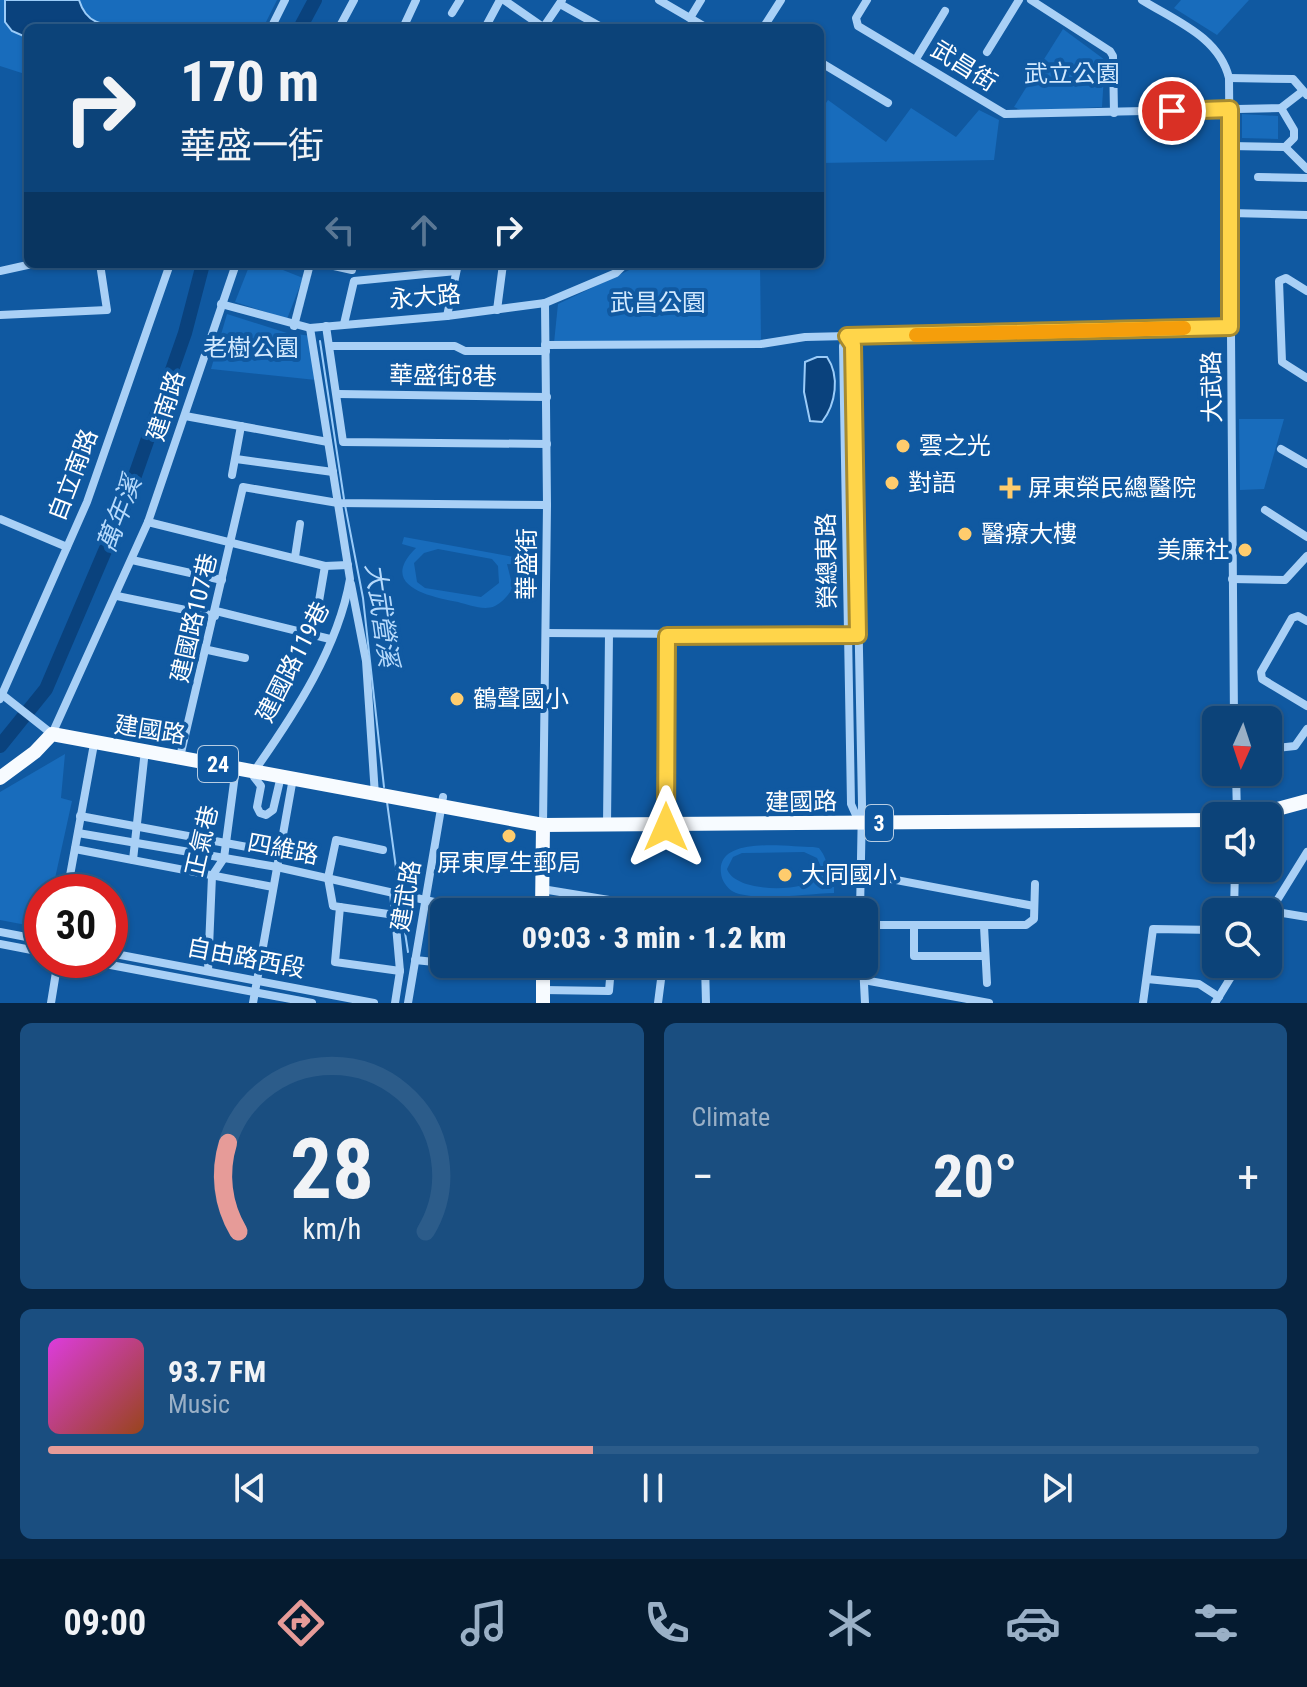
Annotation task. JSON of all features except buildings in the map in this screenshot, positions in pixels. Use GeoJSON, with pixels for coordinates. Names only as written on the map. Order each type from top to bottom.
{"type":"FeatureCollection","features":[{"type":"Feature","properties":{"kind":"main road","name":"建國路"},"geometry":{"type":"LineString","coordinates":[[52,734],[94,744],[145,749],[382,796],[442,802],[543,825],[666,827],[1202,820]]}},
{"type":"Feature","properties":{"kind":"main road"},"geometry":{"type":"LineString","coordinates":[[0,778],[35,752],[52,734]]}},
{"type":"Feature","properties":{"kind":"main road"},"geometry":{"type":"LineString","coordinates":[[1282,808],[1307,801]]}},
{"type":"Feature","properties":{"kind":"main road"},"geometry":{"type":"LineString","coordinates":[[542,898],[543,825]]}},
{"type":"Feature","properties":{"kind":"street"},"geometry":{"type":"LineString","coordinates":[[273,24],[285,0]]}},
{"type":"Feature","properties":{"kind":"street"},"geometry":{"type":"LineString","coordinates":[[341,24],[354,0]]}},
{"type":"Feature","properties":{"kind":"street"},"geometry":{"type":"LineString","coordinates":[[405,24],[416,0]]}},
{"type":"Feature","properties":{"kind":"street"},"geometry":{"type":"LineString","coordinates":[[452,13],[460,0]]}},
{"type":"Feature","properties":{"kind":"street"},"geometry":{"type":"LineString","coordinates":[[487,24],[502,0],[538,24]]}},
{"type":"Feature","properties":{"kind":"street"},"geometry":{"type":"LineString","coordinates":[[659,0],[700,24]]}},
{"type":"Feature","properties":{"kind":"street"},"geometry":{"type":"LineString","coordinates":[[690,18],[701,0]]}},
{"type":"Feature","properties":{"kind":"street"},"geometry":{"type":"LineString","coordinates":[[766,24],[781,0]]}},
{"type":"Feature","properties":{"kind":"street","name":"武昌街"},"geometry":{"type":"LineString","coordinates":[[867,0],[856,18],[858,26],[1005,114],[1281,108]]}},
{"type":"Feature","properties":{"kind":"street"},"geometry":{"type":"LineString","coordinates":[[987,52],[1019,0]]}},
{"type":"Feature","properties":{"kind":"street"},"geometry":{"type":"LineString","coordinates":[[1031,0],[1110,51],[1113,56],[1114,113]]}},
{"type":"Feature","properties":{"kind":"street","name":"大武路"},"geometry":{"type":"LineString","coordinates":[[1142,0],[1213,45],[1225,61],[1229,78],[1234,706]]}},
{"type":"Feature","properties":{"kind":"street"},"geometry":{"type":"LineString","coordinates":[[545,24],[561,2],[597,24]]}},
{"type":"Feature","properties":{"kind":"street"},"geometry":{"type":"LineString","coordinates":[[916,59],[945,11]]}},
{"type":"Feature","properties":{"kind":"street"},"geometry":{"type":"LineString","coordinates":[[824,64],[888,103]]}},
{"type":"Feature","properties":{"kind":"street"},"geometry":{"type":"LineString","coordinates":[[1229,78],[1293,79],[1305,93],[1281,108],[1294,130],[1294,138],[1285,147]]}},
{"type":"Feature","properties":{"kind":"street"},"geometry":{"type":"LineString","coordinates":[[1230,146],[1285,147],[1307,169]]}},
{"type":"Feature","properties":{"kind":"street"},"geometry":{"type":"LineString","coordinates":[[1258,177],[1307,178]]}},
{"type":"Feature","properties":{"kind":"street"},"geometry":{"type":"LineString","coordinates":[[1230,213],[1307,215]]}},
{"type":"Feature","properties":{"kind":"street"},"geometry":{"type":"LineString","coordinates":[[0,271],[24,266]]}},
{"type":"Feature","properties":{"kind":"street"},"geometry":{"type":"LineString","coordinates":[[0,315],[107,310],[101,268]]}},
{"type":"Feature","properties":{"kind":"street","name":"自立南路"},"geometry":{"type":"LineString","coordinates":[[1,696],[100,466],[169,268]]}},
{"type":"Feature","properties":{"kind":"street","name":"建南路"},"geometry":{"type":"LineString","coordinates":[[52,734],[148,522],[234,268]]}},
{"type":"Feature","properties":{"kind":"street"},"geometry":{"type":"LineString","coordinates":[[294,326],[309,268]]}},
{"type":"Feature","properties":{"kind":"street"},"geometry":{"type":"LineString","coordinates":[[344,324],[354,281],[352,268]]}},
{"type":"Feature","properties":{"kind":"street"},"geometry":{"type":"LineString","coordinates":[[354,281],[443,268]]}},
{"type":"Feature","properties":{"kind":"street"},"geometry":{"type":"LineString","coordinates":[[447,316],[457,268]]}},
{"type":"Feature","properties":{"kind":"street"},"geometry":{"type":"LineString","coordinates":[[497,310],[502,268]]}},
{"type":"Feature","properties":{"kind":"street","name":"永大路"},"geometry":{"type":"LineString","coordinates":[[221,304],[310,328],[447,316],[545,303],[616,273],[621,268]]}},
{"type":"Feature","properties":{"kind":"street"},"geometry":{"type":"LineString","coordinates":[[1307,291],[1286,278],[1279,281],[1282,362],[1307,378]]}},
{"type":"Feature","properties":{"kind":"street","name":"華盛街"},"geometry":{"type":"LineString","coordinates":[[543,825],[547,505],[545,303]]}},
{"type":"Feature","properties":{"kind":"street"},"geometry":{"type":"LineString","coordinates":[[326,326],[338,394],[335,437]]}},
{"type":"Feature","properties":{"kind":"street"},"geometry":{"type":"LineString","coordinates":[[330,346],[546,348],[761,344],[847,336],[1230,327]]}},
{"type":"Feature","properties":{"kind":"street","name":"建國路119巷"},"geometry":{"type":"LineString","coordinates":[[255,770],[302,698],[346,604],[350,579],[333,472],[335,437],[310,328]]}},
{"type":"Feature","properties":{"kind":"street","name":"榮總東路"},"geometry":{"type":"LineString","coordinates":[[847,336],[853,345],[857,581],[849,708],[851,804],[859,823]]}},
{"type":"Feature","properties":{"kind":"street","name":"榮總東路"},"geometry":{"type":"LineString","coordinates":[[847,336],[843,346],[847,581],[859,707],[859,823]]}},
{"type":"Feature","properties":{"kind":"street","name":"華盛街8巷"},"geometry":{"type":"LineString","coordinates":[[338,394],[547,397]]}},
{"type":"Feature","properties":{"kind":"street"},"geometry":{"type":"LineString","coordinates":[[844,407],[854,407]]}},
{"type":"Feature","properties":{"kind":"street"},"geometry":{"type":"LineString","coordinates":[[185,416],[335,437],[547,444]]}},
{"type":"Feature","properties":{"kind":"street"},"geometry":{"type":"LineString","coordinates":[[232,475],[241,426]]}},
{"type":"Feature","properties":{"kind":"street"},"geometry":{"type":"LineString","coordinates":[[1281,449],[1307,464]]}},
{"type":"Feature","properties":{"kind":"street"},"geometry":{"type":"LineString","coordinates":[[236,459],[333,472]]}},
{"type":"Feature","properties":{"kind":"street","name":"建國路107巷"},"geometry":{"type":"LineString","coordinates":[[180,757],[208,650],[243,487],[338,503]]}},
{"type":"Feature","properties":{"kind":"street"},"geometry":{"type":"LineString","coordinates":[[338,503],[547,505]]}},
{"type":"Feature","properties":{"kind":"street"},"geometry":{"type":"LineString","coordinates":[[1265,510],[1307,537]]}},
{"type":"Feature","properties":{"kind":"street"},"geometry":{"type":"LineString","coordinates":[[0,519],[67,547]]}},
{"type":"Feature","properties":{"kind":"street"},"geometry":{"type":"LineString","coordinates":[[148,522],[325,566],[348,565]]}},
{"type":"Feature","properties":{"kind":"street"},"geometry":{"type":"LineString","coordinates":[[295,557],[300,524]]}},
{"type":"Feature","properties":{"kind":"street"},"geometry":{"type":"LineString","coordinates":[[1232,579],[1285,580],[1307,556]]}},
{"type":"Feature","properties":{"kind":"street"},"geometry":{"type":"LineString","coordinates":[[132,560],[222,580]]}},
{"type":"Feature","properties":{"kind":"street"},"geometry":{"type":"LineString","coordinates":[[319,601],[325,566]]}},
{"type":"Feature","properties":{"kind":"street"},"geometry":{"type":"LineString","coordinates":[[350,579],[366,661],[382,796]]}},
{"type":"Feature","properties":{"kind":"street"},"geometry":{"type":"LineString","coordinates":[[847,581],[857,581]]}},
{"type":"Feature","properties":{"kind":"street"},"geometry":{"type":"LineString","coordinates":[[117,596],[330,639]]}},
{"type":"Feature","properties":{"kind":"street"},"geometry":{"type":"LineString","coordinates":[[1307,621],[1298,616],[1292,618],[1261,672],[1262,679],[1307,706]]}},
{"type":"Feature","properties":{"kind":"street"},"geometry":{"type":"LineString","coordinates":[[546,633],[853,635]]}},
{"type":"Feature","properties":{"kind":"street"},"geometry":{"type":"LineString","coordinates":[[607,826],[609,634]]}},
{"type":"Feature","properties":{"kind":"street"},"geometry":{"type":"LineString","coordinates":[[666,827],[667,636]]}},
{"type":"Feature","properties":{"kind":"street"},"geometry":{"type":"LineString","coordinates":[[208,650],[245,658]]}},
{"type":"Feature","properties":{"kind":"street"},"geometry":{"type":"LineString","coordinates":[[1,696],[52,734]]}},
{"type":"Feature","properties":{"kind":"street"},"geometry":{"type":"LineString","coordinates":[[849,708],[859,707]]}},
{"type":"Feature","properties":{"kind":"street"},"geometry":{"type":"LineString","coordinates":[[1282,747],[1295,746],[1307,729]]}},
{"type":"Feature","properties":{"kind":"street"},"geometry":{"type":"LineString","coordinates":[[70,874],[94,744]]}},
{"type":"Feature","properties":{"kind":"street"},"geometry":{"type":"LineString","coordinates":[[133,860],[145,749]]}},
{"type":"Feature","properties":{"kind":"street","name":"正氣巷"},"geometry":{"type":"LineString","coordinates":[[208,971],[212,876],[224,858],[236,767]]}},
{"type":"Feature","properties":{"kind":"street"},"geometry":{"type":"LineString","coordinates":[[255,770],[254,777],[261,786],[257,810],[266,815],[273,810],[287,777]]}},
{"type":"Feature","properties":{"kind":"street"},"geometry":{"type":"LineString","coordinates":[[253,1003],[280,853],[287,777]]}},
{"type":"Feature","properties":{"kind":"street","name":"建武路"},"geometry":{"type":"LineString","coordinates":[[408,1003],[442,802]]}},
{"type":"Feature","properties":{"kind":"street","name":"四維路"},"geometry":{"type":"LineString","coordinates":[[80,816],[280,853]]}},
{"type":"Feature","properties":{"kind":"street"},"geometry":{"type":"LineString","coordinates":[[859,823],[860,898]]}},
{"type":"Feature","properties":{"kind":"street","name":"四維路"},"geometry":{"type":"LineString","coordinates":[[78,833],[277,867],[430,903]]}},
{"type":"Feature","properties":{"kind":"street"},"geometry":{"type":"LineString","coordinates":[[383,850],[336,840],[328,878],[333,906],[395,915]]}},
{"type":"Feature","properties":{"kind":"street","name":"四維路"},"geometry":{"type":"LineString","coordinates":[[75,849],[273,887]]}},
{"type":"Feature","properties":{"kind":"street"},"geometry":{"type":"LineString","coordinates":[[1278,898],[1307,852]]}},
{"type":"Feature","properties":{"kind":"street"},"geometry":{"type":"LineString","coordinates":[[859,873],[1034,906]]}},
{"type":"Feature","properties":{"kind":"street"},"geometry":{"type":"LineString","coordinates":[[878,925],[1026,925],[1034,919],[1035,884]]}},
{"type":"Feature","properties":{"kind":"street"},"geometry":{"type":"LineString","coordinates":[[542,889],[598,898]]}},
{"type":"Feature","properties":{"kind":"street"},"geometry":{"type":"LineString","coordinates":[[395,1003],[400,971],[395,915],[397,894]]}},
{"type":"Feature","properties":{"kind":"street"},"geometry":{"type":"LineString","coordinates":[[340,907],[335,962],[400,971]]}},
{"type":"Feature","properties":{"kind":"street"},"geometry":{"type":"LineString","coordinates":[[1282,914],[1307,917]]}},
{"type":"Feature","properties":{"kind":"street"},"geometry":{"type":"LineString","coordinates":[[914,925],[914,956],[985,956]]}},
{"type":"Feature","properties":{"kind":"street"},"geometry":{"type":"LineString","coordinates":[[984,926],[987,983]]}},
{"type":"Feature","properties":{"kind":"street"},"geometry":{"type":"LineString","coordinates":[[1143,1003],[1153,929],[1202,930]]}},
{"type":"Feature","properties":{"kind":"street"},"geometry":{"type":"LineString","coordinates":[[0,932],[24,937]]}},
{"type":"Feature","properties":{"kind":"street"},"geometry":{"type":"LineString","coordinates":[[0,944],[24,949]]}},
{"type":"Feature","properties":{"kind":"street","name":"自由路西段"},"geometry":{"type":"LineString","coordinates":[[128,956],[374,1003]]}},
{"type":"Feature","properties":{"kind":"street"},"geometry":{"type":"LineString","coordinates":[[415,960],[430,962]]}},
{"type":"Feature","properties":{"kind":"street","name":"自由路西段"},"geometry":{"type":"LineString","coordinates":[[128,968],[312,1003]]}},
{"type":"Feature","properties":{"kind":"street"},"geometry":{"type":"LineString","coordinates":[[51,1003],[55,978]]}},
{"type":"Feature","properties":{"kind":"street"},"geometry":{"type":"LineString","coordinates":[[543,996],[609,991],[610,978]]}},
{"type":"Feature","properties":{"kind":"street"},"geometry":{"type":"LineString","coordinates":[[658,1003],[661,978]]}},
{"type":"Feature","properties":{"kind":"street"},"geometry":{"type":"LineString","coordinates":[[705,978],[706,1003]]}},
{"type":"Feature","properties":{"kind":"street"},"geometry":{"type":"LineString","coordinates":[[1147,979],[1199,984],[1217,1000],[1231,978]]}},
{"type":"Feature","properties":{"kind":"street"},"geometry":{"type":"LineString","coordinates":[[865,1003],[864,980],[989,1003]]}},
{"type":"Feature","properties":{"kind":"green space"},"geometry":{"type":"Polygon","coordinates":[[[0,0],[277,0],[265,24],[24,24],[24,74],[0,66],[0,0]]]}},
{"type":"Feature","properties":{"kind":"green space"},"geometry":{"type":"Polygon","coordinates":[[[1181,0],[1249,0],[1217,35],[1174,8],[1181,0]]]}},
{"type":"Feature","properties":{"kind":"green space","name":"武立公園"},"geometry":{"type":"Polygon","coordinates":[[[1063,29],[1105,60],[1102,107],[1023,111],[1014,107],[1063,29]]]}},
{"type":"Feature","properties":{"kind":"green space"},"geometry":{"type":"Polygon","coordinates":[[[828,100],[886,142],[911,108],[956,137],[979,110],[999,120],[994,160],[824,163],[824,106],[828,100]]]}},
{"type":"Feature","properties":{"kind":"green space"},"geometry":{"type":"Polygon","coordinates":[[[1242,114],[1278,116],[1278,139],[1242,138],[1242,114]]]}},
{"type":"Feature","properties":{"kind":"green space"},"geometry":{"type":"Polygon","coordinates":[[[248,268],[278,268],[303,278],[287,319],[235,302],[248,268]]]}},
{"type":"Feature","properties":{"kind":"green space","name":"武昌公園"},"geometry":{"type":"Polygon","coordinates":[[[634,268],[760,268],[761,341],[554,343],[558,304],[634,268]]]}},
{"type":"Feature","properties":{"kind":"green space","name":"老樹公園"},"geometry":{"type":"Polygon","coordinates":[[[227,314],[287,333],[312,336],[316,380],[211,369],[227,314]]]}},
{"type":"Feature","properties":{"kind":"green space"},"geometry":{"type":"Polygon","coordinates":[[[1239,419],[1284,419],[1264,489],[1240,490],[1239,419]]]}},
{"type":"Feature","properties":{"kind":"green space"},"geometry":{"type":"Polygon","coordinates":[[[404,537],[530,560],[528,566],[507,564],[513,588],[498,604],[481,608],[435,597],[412,587],[402,572],[416,548],[402,544],[404,537]],[[438,549],[424,553],[414,563],[417,582],[425,588],[481,597],[499,583],[498,566],[492,559],[438,549]]]}},
{"type":"Feature","properties":{"kind":"green space"},"geometry":{"type":"Polygon","coordinates":[[[65,754],[61,798],[72,801],[56,874],[24,874],[24,925],[0,920],[0,792],[65,754]]]}},
{"type":"Feature","properties":{"kind":"green space"},"geometry":{"type":"Polygon","coordinates":[[[770,845],[819,848],[827,867],[822,886],[834,887],[834,893],[749,896],[731,890],[722,878],[721,864],[728,855],[739,849],[770,845]],[[804,852],[742,853],[733,857],[727,869],[743,883],[786,888],[800,886],[820,877],[822,869],[817,858],[804,852]]]}},
{"type":"Feature","properties":{"kind":"shaded area"},"geometry":{"type":"Polygon","coordinates":[[[5,0],[79,0],[90,18],[107,24],[24,24],[24,36],[12,31],[5,22],[5,0]]]}},
{"type":"Feature","properties":{"kind":"shaded area"},"geometry":{"type":"Polygon","coordinates":[[[827,357],[835,381],[831,407],[822,422],[810,421],[804,392],[805,362],[827,357]]]}},
{"type":"Feature","properties":{"kind":"waterway","name":"萬年溪"},"geometry":{"type":"LineString","coordinates":[[302,24],[315,0]]}},
{"type":"Feature","properties":{"kind":"waterway","name":"萬年溪"},"geometry":{"type":"LineString","coordinates":[[0,746],[46,689],[125,504],[185,333],[202,268]]}},
{"type":"Feature","properties":{"kind":"waterway","name":"大武營溪"},"geometry":{"type":"LineString","coordinates":[[320,341],[344,499]]}},
{"type":"Feature","properties":{"kind":"waterway","name":"大武營溪"},"geometry":{"type":"LineString","coordinates":[[345,505],[363,598],[384,787]]}},
{"type":"Feature","properties":{"kind":"waterway","name":"大武營溪"},"geometry":{"type":"LineString","coordinates":[[387,802],[399,890]]}},
{"type":"Feature","properties":{"kind":"waterway","name":"大武營溪"},"geometry":{"type":"LineString","coordinates":[[401,906],[408,952]]}},
{"type":"Feature","properties":{"kind":"slow traffic"},"geometry":{"type":"LineString","coordinates":[[916,335],[1184,328]]}},
{"type":"Feature","properties":{"kind":"place","name":"雲之光"},"geometry":{"type":"Point","coordinates":[903,446]}},
{"type":"Feature","properties":{"kind":"place","name":"對語"},"geometry":{"type":"Point","coordinates":[892,483]}},
{"type":"Feature","properties":{"kind":"place","name":"屏東榮民總醫院"},"geometry":{"type":"Point","coordinates":[1010,488]}},
{"type":"Feature","properties":{"kind":"place","name":"醫療大樓"},"geometry":{"type":"Point","coordinates":[965,534]}},
{"type":"Feature","properties":{"kind":"place","name":"美廉社"},"geometry":{"type":"Point","coordinates":[1245,550]}},
{"type":"Feature","properties":{"kind":"place","name":"鶴聲國小"},"geometry":{"type":"Point","coordinates":[457,699]}},
{"type":"Feature","properties":{"kind":"place","name":"屏東厚生郵局"},"geometry":{"type":"Point","coordinates":[509,836]}},
{"type":"Feature","properties":{"kind":"place","name":"大同國小"},"geometry":{"type":"Point","coordinates":[785,875]}},
{"type":"Feature","properties":{"kind":"route"},"geometry":{"type":"LineString","coordinates":[[666,827],[667,636],[858,635],[853,345],[847,336],[1230,327],[1230,109],[1172,111]]}}]}
